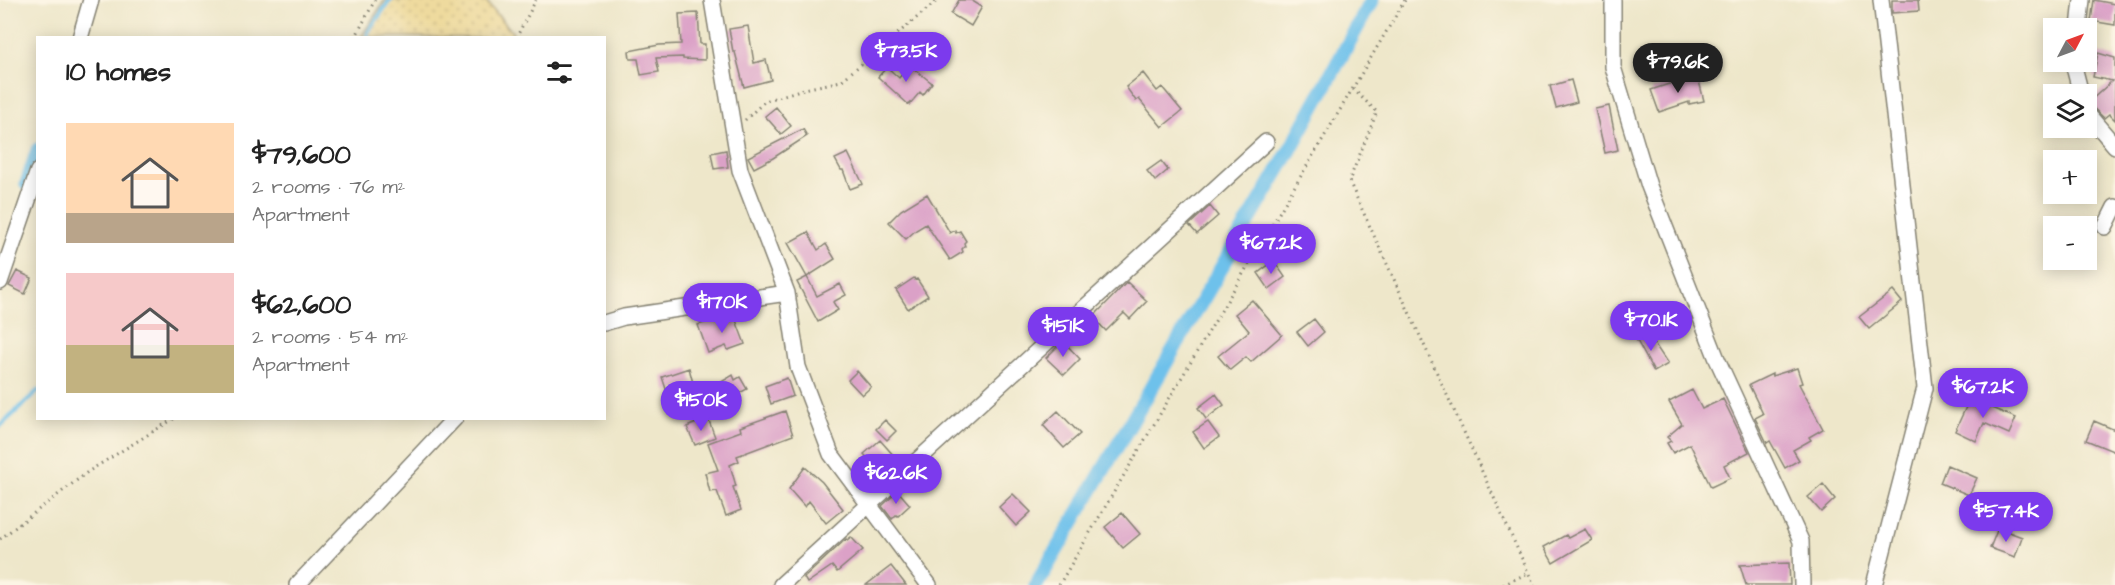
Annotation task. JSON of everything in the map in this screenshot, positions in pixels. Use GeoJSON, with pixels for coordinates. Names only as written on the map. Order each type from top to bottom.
{"type":"FeatureCollection","features":[{"type":"Feature","properties":{"kind":"street"},"geometry":{"type":"LineString","coordinates":[[81,36],[91,0]]}},
{"type":"Feature","properties":{"kind":"street"},"geometry":{"type":"LineString","coordinates":[[712,0],[740,170],[787,293],[798,367],[831,454],[929,585]]}},
{"type":"Feature","properties":{"kind":"street"},"geometry":{"type":"LineString","coordinates":[[1613,0],[1613,67],[1649,186],[1717,359],[1801,541],[1802,585]]}},
{"type":"Feature","properties":{"kind":"street"},"geometry":{"type":"LineString","coordinates":[[1874,585],[1925,388],[1881,0]]}},
{"type":"Feature","properties":{"kind":"street"},"geometry":{"type":"LineString","coordinates":[[2080,18],[2082,0]]}},
{"type":"Feature","properties":{"kind":"street"},"geometry":{"type":"LineString","coordinates":[[2097,125],[2115,146]]}},
{"type":"Feature","properties":{"kind":"street"},"geometry":{"type":"LineString","coordinates":[[781,585],[1266,142]]}},
{"type":"Feature","properties":{"kind":"street"},"geometry":{"type":"LineString","coordinates":[[0,282],[36,177]]}},
{"type":"Feature","properties":{"kind":"street"},"geometry":{"type":"LineString","coordinates":[[2104,227],[2115,207]]}},
{"type":"Feature","properties":{"kind":"street"},"geometry":{"type":"LineString","coordinates":[[606,322],[624,317],[787,293]]}},
{"type":"Feature","properties":{"kind":"street"},"geometry":{"type":"LineString","coordinates":[[297,585],[453,420]]}},
{"type":"Feature","properties":{"kind":"path"},"geometry":{"type":"LineString","coordinates":[[356,36],[375,0]]}},
{"type":"Feature","properties":{"kind":"path"},"geometry":{"type":"LineString","coordinates":[[517,36],[536,0]]}},
{"type":"Feature","properties":{"kind":"path"},"geometry":{"type":"LineString","coordinates":[[733,131],[765,100],[841,81],[939,0]]}},
{"type":"Feature","properties":{"kind":"path"},"geometry":{"type":"LineString","coordinates":[[1059,585],[1405,0]]}},
{"type":"Feature","properties":{"kind":"path"},"geometry":{"type":"LineString","coordinates":[[1353,88],[1377,112],[1349,181],[1534,585]]}},
{"type":"Feature","properties":{"kind":"path"},"geometry":{"type":"LineString","coordinates":[[0,539],[89,471],[172,420]]}},
{"type":"Feature","properties":{"kind":"path"},"geometry":{"type":"LineString","coordinates":[[1503,585],[1528,573]]}},
{"type":"Feature","properties":{"kind":"sand"},"geometry":{"type":"Polygon","coordinates":[[[385,0],[485,0],[513,33],[512,36],[362,36],[385,0]]]}},
{"type":"Feature","properties":{"kind":"building"},"geometry":{"type":"Polygon","coordinates":[[[959,0],[971,0],[982,7],[971,26],[951,14],[959,0]]]}},
{"type":"Feature","properties":{"kind":"building"},"geometry":{"type":"Polygon","coordinates":[[[1892,0],[1918,0],[1919,11],[1892,13],[1892,0]]]}},
{"type":"Feature","properties":{"kind":"building"},"geometry":{"type":"Polygon","coordinates":[[[2094,0],[2115,4],[2115,25],[2097,22],[2097,18],[2091,18],[2094,0]]]}},
{"type":"Feature","properties":{"kind":"building"},"geometry":{"type":"Polygon","coordinates":[[[698,13],[700,44],[705,44],[705,60],[683,59],[683,57],[656,58],[659,72],[641,75],[638,59],[630,59],[629,51],[659,45],[681,44],[679,14],[698,13]]]}},
{"type":"Feature","properties":{"kind":"building"},"geometry":{"type":"Polygon","coordinates":[[[748,26],[754,63],[766,60],[771,80],[744,87],[735,52],[733,52],[729,29],[748,26]]]}},
{"type":"Feature","properties":{"kind":"building"},"geometry":{"type":"Polygon","coordinates":[[[2098,53],[2115,58],[2115,120],[2109,114],[2104,118],[2097,111],[2097,95],[2112,81],[2093,77],[2094,72],[2097,72],[2098,53]]]}},
{"type":"Feature","properties":{"kind":"building"},"geometry":{"type":"Polygon","coordinates":[[[909,65],[932,83],[923,95],[920,92],[909,105],[878,77],[887,67],[899,78],[909,65]]]}},
{"type":"Feature","properties":{"kind":"building"},"geometry":{"type":"Polygon","coordinates":[[[1143,73],[1157,91],[1162,87],[1182,111],[1162,127],[1139,99],[1136,101],[1126,87],[1143,73]]]}},
{"type":"Feature","properties":{"kind":"building"},"geometry":{"type":"Polygon","coordinates":[[[1693,76],[1695,82],[1699,81],[1704,101],[1689,104],[1689,102],[1659,112],[1651,90],[1693,76]]]}},
{"type":"Feature","properties":{"kind":"building"},"geometry":{"type":"Polygon","coordinates":[[[1571,80],[1577,102],[1556,108],[1550,86],[1571,80]]]}},
{"type":"Feature","properties":{"kind":"building"},"geometry":{"type":"Polygon","coordinates":[[[1609,106],[1618,150],[1605,153],[1595,109],[1609,106]]]}},
{"type":"Feature","properties":{"kind":"building"},"geometry":{"type":"Polygon","coordinates":[[[776,107],[791,126],[781,134],[765,116],[776,107]]]}},
{"type":"Feature","properties":{"kind":"building"},"geometry":{"type":"Polygon","coordinates":[[[803,129],[807,136],[754,168],[748,157],[803,129]]]}},
{"type":"Feature","properties":{"kind":"building"},"geometry":{"type":"Polygon","coordinates":[[[726,150],[728,167],[714,169],[711,153],[726,150]]]}},
{"type":"Feature","properties":{"kind":"building"},"geometry":{"type":"Polygon","coordinates":[[[848,153],[863,184],[850,189],[843,170],[835,159],[848,153]]]}},
{"type":"Feature","properties":{"kind":"building"},"geometry":{"type":"Polygon","coordinates":[[[1161,161],[1168,170],[1155,181],[1147,171],[1161,161]]]}},
{"type":"Feature","properties":{"kind":"building"},"geometry":{"type":"Polygon","coordinates":[[[927,194],[950,233],[955,230],[956,233],[960,231],[966,241],[963,252],[950,260],[926,224],[906,239],[889,222],[901,210],[927,194]]]}},
{"type":"Feature","properties":{"kind":"building"},"geometry":{"type":"Polygon","coordinates":[[[1210,206],[1218,216],[1197,234],[1189,225],[1210,206]]]}},
{"type":"Feature","properties":{"kind":"building"},"geometry":{"type":"Polygon","coordinates":[[[808,232],[818,250],[826,244],[835,259],[807,277],[788,243],[808,232]]]}},
{"type":"Feature","properties":{"kind":"building"},"geometry":{"type":"Polygon","coordinates":[[[1274,261],[1285,277],[1269,289],[1258,273],[1274,261]]]}},
{"type":"Feature","properties":{"kind":"building"},"geometry":{"type":"Polygon","coordinates":[[[17,271],[32,278],[25,294],[9,286],[17,271]]]}},
{"type":"Feature","properties":{"kind":"building"},"geometry":{"type":"Polygon","coordinates":[[[807,277],[817,296],[840,284],[846,295],[833,302],[838,310],[818,322],[797,282],[807,277]]]}},
{"type":"Feature","properties":{"kind":"building"},"geometry":{"type":"Polygon","coordinates":[[[914,278],[928,296],[908,309],[896,290],[914,278]]]}},
{"type":"Feature","properties":{"kind":"building"},"geometry":{"type":"Polygon","coordinates":[[[1127,282],[1147,301],[1130,319],[1124,313],[1106,331],[1093,317],[1127,282]]]}},
{"type":"Feature","properties":{"kind":"building"},"geometry":{"type":"Polygon","coordinates":[[[1893,291],[1902,302],[1869,329],[1859,317],[1893,291]]]}},
{"type":"Feature","properties":{"kind":"building"},"geometry":{"type":"Polygon","coordinates":[[[1252,300],[1282,335],[1251,362],[1246,357],[1230,370],[1218,356],[1249,331],[1235,314],[1252,300]]]}},
{"type":"Feature","properties":{"kind":"building"},"geometry":{"type":"Polygon","coordinates":[[[734,315],[745,344],[728,350],[726,346],[708,353],[698,325],[734,315]]]}},
{"type":"Feature","properties":{"kind":"building"},"geometry":{"type":"Polygon","coordinates":[[[1314,319],[1324,332],[1308,346],[1297,332],[1314,319]]]}},
{"type":"Feature","properties":{"kind":"building"},"geometry":{"type":"Polygon","coordinates":[[[1646,331],[1668,364],[1654,372],[1635,337],[1646,331]]]}},
{"type":"Feature","properties":{"kind":"building"},"geometry":{"type":"Polygon","coordinates":[[[1063,341],[1080,359],[1064,375],[1046,358],[1063,341]]]}},
{"type":"Feature","properties":{"kind":"building"},"geometry":{"type":"Polygon","coordinates":[[[689,368],[693,383],[667,392],[662,377],[689,368]]]}},
{"type":"Feature","properties":{"kind":"building"},"geometry":{"type":"Polygon","coordinates":[[[1797,368],[1802,383],[1799,384],[1823,429],[1809,437],[1811,440],[1793,450],[1799,460],[1785,468],[1770,441],[1767,443],[1755,418],[1763,414],[1749,385],[1772,374],[1772,376],[1797,368]]]}},
{"type":"Feature","properties":{"kind":"building"},"geometry":{"type":"Polygon","coordinates":[[[857,371],[871,387],[862,395],[848,380],[857,371]]]}},
{"type":"Feature","properties":{"kind":"building"},"geometry":{"type":"Polygon","coordinates":[[[733,375],[735,380],[740,377],[747,389],[727,400],[718,384],[733,375]]]}},
{"type":"Feature","properties":{"kind":"building"},"geometry":{"type":"Polygon","coordinates":[[[787,378],[793,396],[771,404],[765,386],[787,378]]]}},
{"type":"Feature","properties":{"kind":"building"},"geometry":{"type":"Polygon","coordinates":[[[1692,390],[1702,409],[1723,399],[1749,452],[1724,465],[1730,478],[1711,487],[1690,444],[1673,453],[1667,443],[1671,441],[1667,437],[1682,424],[1669,402],[1692,390]]]}},
{"type":"Feature","properties":{"kind":"building"},"geometry":{"type":"Polygon","coordinates":[[[1216,394],[1224,405],[1206,419],[1198,408],[1216,394]]]}},
{"type":"Feature","properties":{"kind":"building"},"geometry":{"type":"Polygon","coordinates":[[[1972,394],[1991,403],[1989,407],[2016,418],[2009,434],[1984,423],[1976,441],[1955,431],[1972,394]]]}},
{"type":"Feature","properties":{"kind":"building"},"geometry":{"type":"Polygon","coordinates":[[[785,411],[793,435],[737,456],[739,461],[730,465],[736,486],[733,487],[741,510],[726,516],[717,491],[710,492],[705,473],[718,470],[708,443],[741,431],[740,427],[785,411]]]}},
{"type":"Feature","properties":{"kind":"building"},"geometry":{"type":"Polygon","coordinates":[[[1058,411],[1080,434],[1064,448],[1043,425],[1058,411]]]}},
{"type":"Feature","properties":{"kind":"building"},"geometry":{"type":"Polygon","coordinates":[[[708,418],[715,437],[695,445],[687,427],[708,418]]]}},
{"type":"Feature","properties":{"kind":"building"},"geometry":{"type":"Polygon","coordinates":[[[885,420],[896,431],[887,440],[876,429],[885,420]]]}},
{"type":"Feature","properties":{"kind":"building"},"geometry":{"type":"Polygon","coordinates":[[[2094,421],[2115,430],[2115,452],[2086,440],[2094,421]]]}},
{"type":"Feature","properties":{"kind":"building"},"geometry":{"type":"Polygon","coordinates":[[[1208,422],[1219,437],[1204,448],[1193,432],[1208,422]]]}},
{"type":"Feature","properties":{"kind":"building"},"geometry":{"type":"Polygon","coordinates":[[[880,440],[895,457],[879,471],[864,454],[880,440]]]}},
{"type":"Feature","properties":{"kind":"building"},"geometry":{"type":"Polygon","coordinates":[[[1947,465],[1977,478],[1969,495],[1940,483],[1947,465]]]}},
{"type":"Feature","properties":{"kind":"building"},"geometry":{"type":"Polygon","coordinates":[[[805,467],[822,482],[843,509],[826,523],[809,501],[805,507],[789,489],[805,467]]]}},
{"type":"Feature","properties":{"kind":"building"},"geometry":{"type":"Polygon","coordinates":[[[1823,484],[1835,499],[1821,512],[1808,497],[1823,484]]]}},
{"type":"Feature","properties":{"kind":"building"},"geometry":{"type":"Polygon","coordinates":[[[898,491],[910,505],[892,519],[882,506],[898,491]]]}},
{"type":"Feature","properties":{"kind":"building"},"geometry":{"type":"Polygon","coordinates":[[[1013,494],[1031,512],[1016,526],[999,507],[1013,494]]]}},
{"type":"Feature","properties":{"kind":"building"},"geometry":{"type":"Polygon","coordinates":[[[1122,513],[1140,534],[1123,548],[1105,527],[1122,513]]]}},
{"type":"Feature","properties":{"kind":"building"},"geometry":{"type":"Polygon","coordinates":[[[1998,528],[2022,537],[2015,557],[1990,548],[1998,528]]]}},
{"type":"Feature","properties":{"kind":"building"},"geometry":{"type":"Polygon","coordinates":[[[1585,529],[1592,540],[1553,563],[1544,547],[1566,535],[1568,538],[1585,529]]]}},
{"type":"Feature","properties":{"kind":"building"},"geometry":{"type":"Polygon","coordinates":[[[851,537],[863,550],[837,572],[832,566],[807,583],[804,578],[851,537]]]}},
{"type":"Feature","properties":{"kind":"building"},"geometry":{"type":"Polygon","coordinates":[[[1789,563],[1790,585],[1746,585],[1740,565],[1789,563]]]}},
{"type":"Feature","properties":{"kind":"building"},"geometry":{"type":"Polygon","coordinates":[[[891,566],[906,585],[866,585],[891,566]]]}},
{"type":"Feature","properties":{"kind":"waterway"},"geometry":{"type":"LineString","coordinates":[[367,36],[390,0]]}},
{"type":"Feature","properties":{"kind":"waterway"},"geometry":{"type":"LineString","coordinates":[[1036,585],[1289,152],[1372,0]]}},
{"type":"Feature","properties":{"kind":"waterway"},"geometry":{"type":"LineString","coordinates":[[27,184],[36,156]]}},
{"type":"Feature","properties":{"kind":"waterway"},"geometry":{"type":"LineString","coordinates":[[0,426],[36,393]]}}]}
